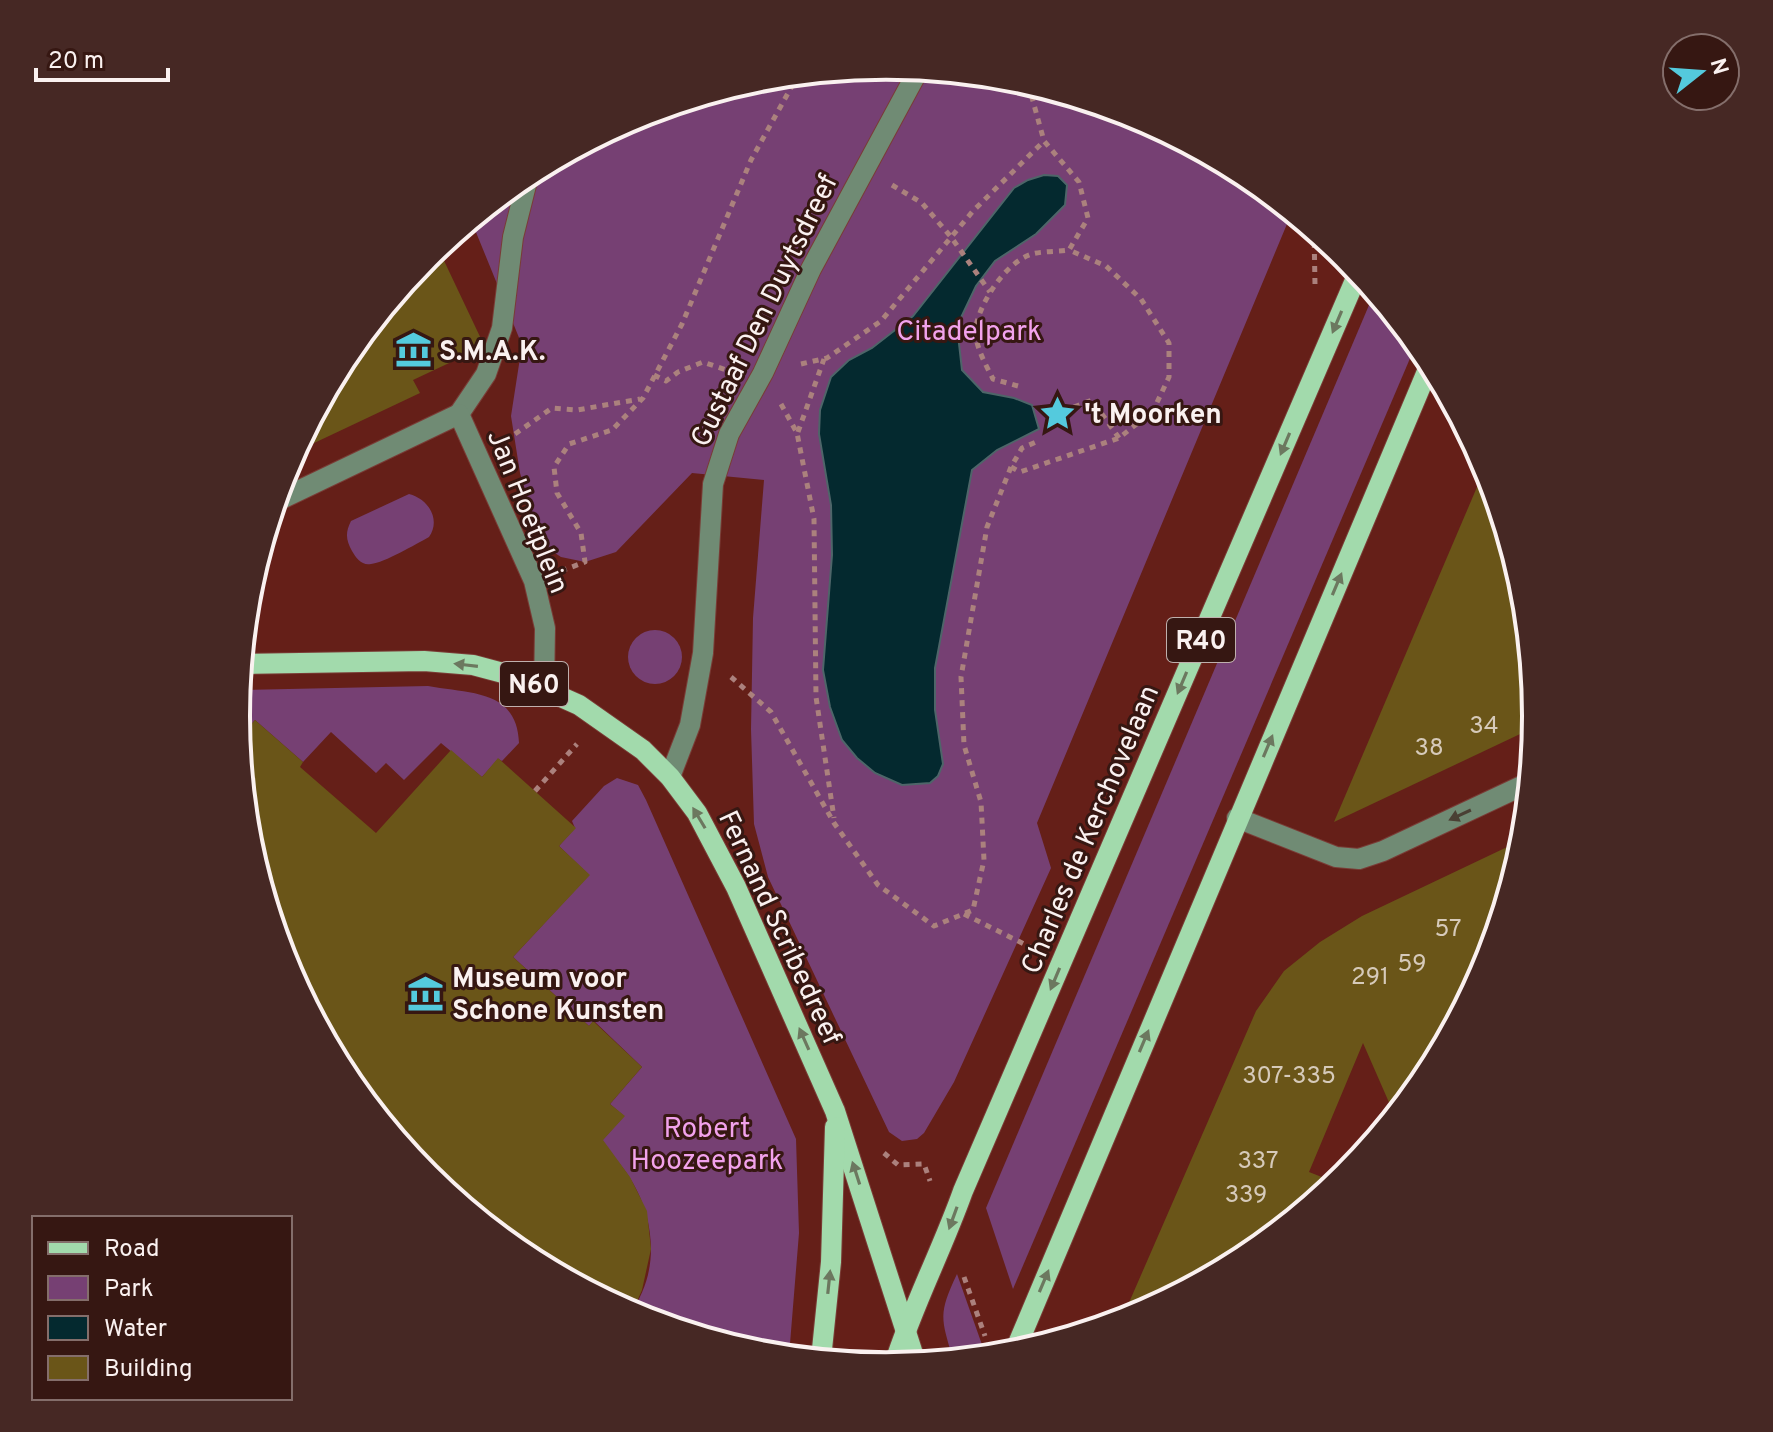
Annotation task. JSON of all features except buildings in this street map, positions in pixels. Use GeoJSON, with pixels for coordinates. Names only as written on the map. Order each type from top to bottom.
{"type":"FeatureCollection","features":[{"type":"Feature","properties":{"kind":"main road","name":"Charles de Kerchovelaan"},"geometry":{"type":"LineString","coordinates":[[898,1352],[906,1327],[1353,284]]}},
{"type":"Feature","properties":{"kind":"main road"},"geometry":{"type":"LineString","coordinates":[[1020,1338],[1424,378]]}},
{"type":"Feature","properties":{"kind":"main road","name":"Fernand Scribedreef"},"geometry":{"type":"LineString","coordinates":[[253,659],[424,661],[473,665],[514,676],[579,705],[613,727],[643,750],[670,777],[697,813],[736,887],[835,1111],[913,1351]]}},
{"type":"Feature","properties":{"kind":"main road","name":"N60"},"geometry":{"type":"LineString","coordinates":[[822,1349],[831,1262],[835,1111]]}},
{"type":"Feature","properties":{"kind":"street","name":"Gustaaf Den Duytsdreef"},"geometry":{"type":"LineString","coordinates":[[670,777],[690,725],[703,653],[713,484],[729,434],[760,380],[811,269],[863,168],[912,81]]}},
{"type":"Feature","properties":{"kind":"street"},"geometry":{"type":"LineString","coordinates":[[459,414],[486,374],[502,328],[513,237],[524,193]]}},
{"type":"Feature","properties":{"kind":"street","name":"Jan Hoetplein"},"geometry":{"type":"LineString","coordinates":[[291,494],[459,414],[534,581],[545,628],[544,689]]}},
{"type":"Feature","properties":{"kind":"street"},"geometry":{"type":"LineString","coordinates":[[1237,818],[1336,857],[1359,859],[1383,851],[1518,788]]}},
{"type":"Feature","properties":{"kind":"path"},"geometry":{"type":"LineString","coordinates":[[585,562],[581,533],[557,493],[554,467],[569,444],[612,430],[643,398],[682,324],[751,160],[791,87]]}},
{"type":"Feature","properties":{"kind":"path"},"geometry":{"type":"LineString","coordinates":[[1032,97],[1044,141],[1079,182],[1088,218],[1069,250]]}},
{"type":"Feature","properties":{"kind":"path"},"geometry":{"type":"LineString","coordinates":[[654,375],[666,381],[678,372],[703,362],[760,380],[824,359],[881,321],[951,237],[1044,141]]}},
{"type":"Feature","properties":{"kind":"path"},"geometry":{"type":"LineString","coordinates":[[863,168],[922,203],[951,237],[990,292]]}},
{"type":"Feature","properties":{"kind":"path"},"geometry":{"type":"LineString","coordinates":[[1314,246],[1315,293]]}},
{"type":"Feature","properties":{"kind":"path"},"geometry":{"type":"LineString","coordinates":[[1011,467],[1020,472],[1119,438],[1153,411],[1169,377],[1169,343],[1141,299],[1106,266],[1069,250],[1031,254],[1010,265],[990,292],[975,328],[981,356],[993,379],[1018,386]]}},
{"type":"Feature","properties":{"kind":"path"},"geometry":{"type":"LineString","coordinates":[[797,433],[824,359]]}},
{"type":"Feature","properties":{"kind":"path"},"geometry":{"type":"LineString","coordinates":[[760,380],[797,433],[814,519],[816,697],[834,823]]}},
{"type":"Feature","properties":{"kind":"path"},"geometry":{"type":"LineString","coordinates":[[515,434],[552,408],[577,410],[643,398]]}},
{"type":"Feature","properties":{"kind":"path"},"geometry":{"type":"LineString","coordinates":[[1074,407],[1092,400],[1099,414],[1119,438]]}},
{"type":"Feature","properties":{"kind":"path"},"geometry":{"type":"LineString","coordinates":[[703,653],[771,712],[834,823],[878,885],[934,926],[973,910],[984,860],[981,802],[964,745],[961,677],[987,527],[1011,467],[1022,448],[1036,442]]}},
{"type":"Feature","properties":{"kind":"path"},"geometry":{"type":"LineString","coordinates":[[535,791],[581,738]]}},
{"type":"Feature","properties":{"kind":"path"},"geometry":{"type":"LineString","coordinates":[[963,914],[1062,962]]}},
{"type":"Feature","properties":{"kind":"green space","name":"Citadelpark"},"geometry":{"type":"Polygon","coordinates":[[[845,81],[928,81],[1011,92],[1051,102],[1130,128],[1168,146],[1240,187],[1288,222],[1037,823],[1051,868],[954,1082],[924,1133],[917,1139],[902,1141],[889,1132],[768,877],[754,824],[751,729],[753,618],[764,480],[692,473],[616,552],[585,562],[561,557],[541,544],[520,473],[511,416],[522,345],[475,231],[533,187],[643,128],[722,102],[803,85],[845,81]]]}},
{"type":"Feature","properties":{"kind":"green space"},"geometry":{"type":"Polygon","coordinates":[[[1370,303],[1411,357],[1013,1289],[986,1208],[1370,303]]]}},
{"type":"Feature","properties":{"kind":"green space"},"geometry":{"type":"Polygon","coordinates":[[[409,494],[422,500],[431,511],[434,524],[429,537],[377,563],[360,561],[347,540],[351,521],[409,494]]]}},
{"type":"Feature","properties":{"kind":"green space"},"geometry":{"type":"Polygon","coordinates":[[[655,630],[674,638],[682,657],[674,676],[655,684],[636,676],[628,657],[636,638],[655,630]]]}},
{"type":"Feature","properties":{"kind":"green space"},"geometry":{"type":"Polygon","coordinates":[[[428,686],[475,693],[500,703],[510,712],[519,743],[502,761],[498,759],[482,777],[441,743],[404,780],[386,763],[376,773],[331,732],[303,762],[255,720],[250,725],[251,690],[428,686]]]}},
{"type":"Feature","properties":{"kind":"green space","name":"Robert Hoozeepark"},"geometry":{"type":"Polygon","coordinates":[[[617,778],[638,785],[796,1139],[799,1233],[790,1345],[722,1330],[637,1301],[649,1270],[651,1246],[648,1223],[631,1179],[599,1144],[624,1116],[610,1104],[642,1067],[594,1021],[589,1026],[513,957],[589,875],[559,846],[575,828],[572,821],[604,786],[617,778]]]}},
{"type":"Feature","properties":{"kind":"green space"},"geometry":{"type":"Polygon","coordinates":[[[957,1274],[982,1345],[950,1349],[943,1316],[957,1274]]]}},
{"type":"Feature","properties":{"kind":"water"},"geometry":{"type":"Polygon","coordinates":[[[1044,175],[1058,176],[1067,185],[1065,205],[1036,234],[995,261],[976,286],[957,326],[962,370],[983,392],[1032,405],[1039,429],[997,450],[972,470],[935,668],[935,710],[943,764],[938,776],[930,783],[902,785],[875,773],[857,758],[842,740],[830,707],[823,670],[832,555],[831,505],[819,434],[820,410],[831,377],[849,360],[872,348],[913,316],[1014,188],[1044,175]]]}},
{"type":"Feature","properties":{"kind":"place","name":"S.M.A.K."},"geometry":{"type":"Point","coordinates":[413,350]}},
{"type":"Feature","properties":{"kind":"place","name":"'t Moorken"},"geometry":{"type":"Point","coordinates":[1058,413]}},
{"type":"Feature","properties":{"kind":"place","name":"Museum voor Schone Kunsten"},"geometry":{"type":"Point","coordinates":[426,993]}}]}
